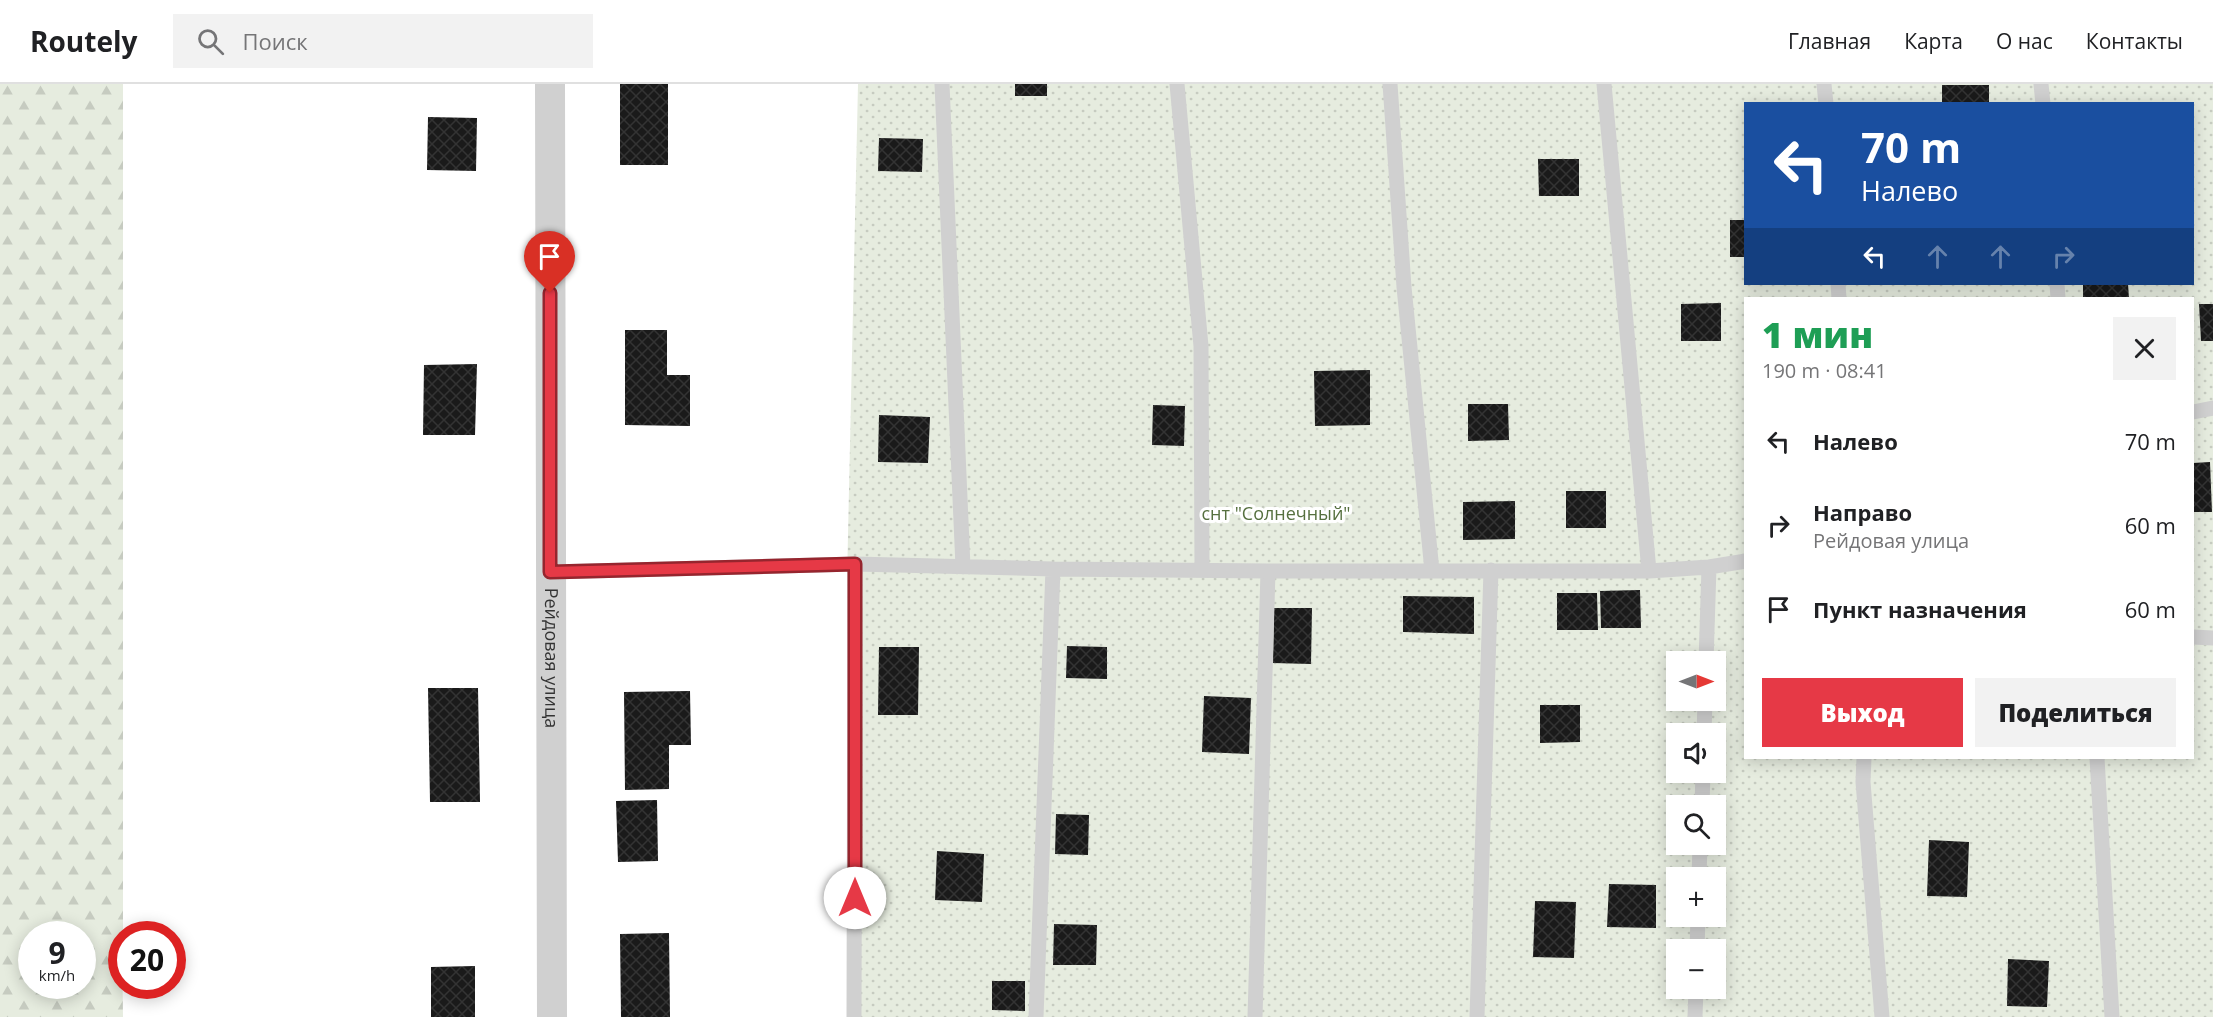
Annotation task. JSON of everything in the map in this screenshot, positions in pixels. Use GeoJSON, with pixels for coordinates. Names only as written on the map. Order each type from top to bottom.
{"type":"FeatureCollection","features":[{"type":"Feature","properties":{"kind":"street","name":"Рейдовая улица"},"geometry":{"type":"LineString","coordinates":[[550,84],[552,1017]]}},
{"type":"Feature","properties":{"kind":"lane"},"geometry":{"type":"LineString","coordinates":[[942,84],[963,567]]}},
{"type":"Feature","properties":{"kind":"lane"},"geometry":{"type":"LineString","coordinates":[[1177,84],[1201,346],[1202,569]]}},
{"type":"Feature","properties":{"kind":"lane"},"geometry":{"type":"LineString","coordinates":[[1390,84],[1404,287],[1432,571]]}},
{"type":"Feature","properties":{"kind":"lane"},"geometry":{"type":"LineString","coordinates":[[1604,84],[1649,571]]}},
{"type":"Feature","properties":{"kind":"lane"},"geometry":{"type":"LineString","coordinates":[[1824,84],[1826,102]]}},
{"type":"Feature","properties":{"kind":"lane"},"geometry":{"type":"LineString","coordinates":[[2041,84],[2043,102]]}},
{"type":"Feature","properties":{"kind":"lane"},"geometry":{"type":"LineString","coordinates":[[2194,411],[2213,408]]}},
{"type":"Feature","properties":{"kind":"lane"},"geometry":{"type":"LineString","coordinates":[[550,572],[855,564],[1268,571],[1649,571],[1709,567],[1744,561]]}},
{"type":"Feature","properties":{"kind":"lane"},"geometry":{"type":"LineString","coordinates":[[854,1017],[855,564]]}},
{"type":"Feature","properties":{"kind":"lane"},"geometry":{"type":"LineString","coordinates":[[1706,651],[1709,567]]}},
{"type":"Feature","properties":{"kind":"lane"},"geometry":{"type":"LineString","coordinates":[[1036,1017],[1053,569]]}},
{"type":"Feature","properties":{"kind":"lane"},"geometry":{"type":"LineString","coordinates":[[1477,1017],[1491,570]]}},
{"type":"Feature","properties":{"kind":"lane"},"geometry":{"type":"LineString","coordinates":[[1255,1017],[1268,571]]}},
{"type":"Feature","properties":{"kind":"lane"},"geometry":{"type":"LineString","coordinates":[[2194,638],[2213,638]]}},
{"type":"Feature","properties":{"kind":"lane"},"geometry":{"type":"LineString","coordinates":[[1864,759],[1863,782],[1882,1017]]}},
{"type":"Feature","properties":{"kind":"lane"},"geometry":{"type":"LineString","coordinates":[[2097,759],[2112,1017]]}},
{"type":"Feature","properties":{"kind":"lane"},"geometry":{"type":"LineString","coordinates":[[1695,1017],[1696,999]]}},
{"type":"Feature","properties":{"kind":"green space"},"geometry":{"type":"Polygon","coordinates":[[[0,84],[123,84],[123,921],[108,921],[108,999],[123,999],[123,1017],[0,1017],[0,84]]]}},
{"type":"Feature","properties":{"kind":"green space","name":"снт \"Солнечный\""},"geometry":{"type":"Polygon","coordinates":[[[858,84],[2213,84],[2213,1017],[851,1017],[847,580],[858,84]]]}},
{"type":"Feature","properties":{"kind":"building"},"geometry":{"type":"Polygon","coordinates":[[[620,84],[668,84],[668,165],[620,165],[620,84]]]}},
{"type":"Feature","properties":{"kind":"building"},"geometry":{"type":"Polygon","coordinates":[[[1015,84],[1047,84],[1047,96],[1015,96],[1015,84]]]}},
{"type":"Feature","properties":{"kind":"building"},"geometry":{"type":"Polygon","coordinates":[[[1942,85],[1989,85],[1989,102],[1942,102],[1942,85]]]}},
{"type":"Feature","properties":{"kind":"building"},"geometry":{"type":"Polygon","coordinates":[[[428,117],[477,118],[476,171],[427,170],[428,117]]]}},
{"type":"Feature","properties":{"kind":"building"},"geometry":{"type":"Polygon","coordinates":[[[879,138],[923,139],[922,172],[878,171],[879,138]]]}},
{"type":"Feature","properties":{"kind":"building"},"geometry":{"type":"Polygon","coordinates":[[[1538,159],[1579,159],[1579,196],[1539,196],[1538,159]]]}},
{"type":"Feature","properties":{"kind":"building"},"geometry":{"type":"Polygon","coordinates":[[[1730,220],[1744,220],[1744,257],[1730,257],[1730,220]]]}},
{"type":"Feature","properties":{"kind":"building"},"geometry":{"type":"Polygon","coordinates":[[[2083,285],[2128,285],[2129,297],[2083,297],[2083,285]]]}},
{"type":"Feature","properties":{"kind":"building"},"geometry":{"type":"Polygon","coordinates":[[[1721,303],[1721,341],[1681,341],[1681,304],[1721,303]]]}},
{"type":"Feature","properties":{"kind":"building"},"geometry":{"type":"Polygon","coordinates":[[[2199,304],[2213,304],[2213,341],[2201,341],[2199,304]]]}},
{"type":"Feature","properties":{"kind":"building"},"geometry":{"type":"Polygon","coordinates":[[[625,330],[667,330],[667,375],[690,375],[690,426],[625,425],[625,330]]]}},
{"type":"Feature","properties":{"kind":"building"},"geometry":{"type":"Polygon","coordinates":[[[477,364],[475,435],[423,435],[424,365],[477,364]]]}},
{"type":"Feature","properties":{"kind":"building"},"geometry":{"type":"Polygon","coordinates":[[[1370,370],[1370,425],[1315,426],[1314,371],[1370,370]]]}},
{"type":"Feature","properties":{"kind":"building"},"geometry":{"type":"Polygon","coordinates":[[[1468,404],[1508,404],[1509,440],[1468,441],[1468,404]]]}},
{"type":"Feature","properties":{"kind":"building"},"geometry":{"type":"Polygon","coordinates":[[[1153,405],[1185,406],[1184,446],[1152,445],[1153,405]]]}},
{"type":"Feature","properties":{"kind":"building"},"geometry":{"type":"Polygon","coordinates":[[[879,415],[930,417],[928,463],[878,462],[879,415]]]}},
{"type":"Feature","properties":{"kind":"building"},"geometry":{"type":"Polygon","coordinates":[[[2210,462],[2212,512],[2194,512],[2194,463],[2210,462]]]}},
{"type":"Feature","properties":{"kind":"building"},"geometry":{"type":"Polygon","coordinates":[[[1566,491],[1606,491],[1606,528],[1566,528],[1566,491]]]}},
{"type":"Feature","properties":{"kind":"building"},"geometry":{"type":"Polygon","coordinates":[[[1515,501],[1515,539],[1463,540],[1463,502],[1515,501]]]}},
{"type":"Feature","properties":{"kind":"building"},"geometry":{"type":"Polygon","coordinates":[[[1640,590],[1641,628],[1601,628],[1600,591],[1640,590]]]}},
{"type":"Feature","properties":{"kind":"building"},"geometry":{"type":"Polygon","coordinates":[[[1557,593],[1597,593],[1598,630],[1557,630],[1557,593]]]}},
{"type":"Feature","properties":{"kind":"building"},"geometry":{"type":"Polygon","coordinates":[[[1403,596],[1474,597],[1474,634],[1403,632],[1403,596]]]}},
{"type":"Feature","properties":{"kind":"building"},"geometry":{"type":"Polygon","coordinates":[[[1274,608],[1312,608],[1311,664],[1273,663],[1274,608]]]}},
{"type":"Feature","properties":{"kind":"building"},"geometry":{"type":"Polygon","coordinates":[[[1067,646],[1107,647],[1107,679],[1066,678],[1067,646]]]}},
{"type":"Feature","properties":{"kind":"building"},"geometry":{"type":"Polygon","coordinates":[[[879,647],[919,647],[918,715],[878,715],[879,647]]]}},
{"type":"Feature","properties":{"kind":"building"},"geometry":{"type":"Polygon","coordinates":[[[428,688],[478,688],[480,802],[430,802],[428,688]]]}},
{"type":"Feature","properties":{"kind":"building"},"geometry":{"type":"Polygon","coordinates":[[[690,691],[691,745],[669,745],[669,789],[625,790],[624,692],[690,691]]]}},
{"type":"Feature","properties":{"kind":"building"},"geometry":{"type":"Polygon","coordinates":[[[1204,696],[1251,698],[1249,754],[1202,752],[1204,696]]]}},
{"type":"Feature","properties":{"kind":"building"},"geometry":{"type":"Polygon","coordinates":[[[1540,705],[1580,705],[1580,742],[1540,743],[1540,705]]]}},
{"type":"Feature","properties":{"kind":"building"},"geometry":{"type":"Polygon","coordinates":[[[657,800],[658,861],[618,862],[616,801],[657,800]]]}},
{"type":"Feature","properties":{"kind":"building"},"geometry":{"type":"Polygon","coordinates":[[[1056,814],[1089,815],[1088,855],[1055,854],[1056,814]]]}},
{"type":"Feature","properties":{"kind":"building"},"geometry":{"type":"Polygon","coordinates":[[[1929,840],[1969,842],[1967,897],[1927,896],[1929,840]]]}},
{"type":"Feature","properties":{"kind":"building"},"geometry":{"type":"Polygon","coordinates":[[[937,851],[984,854],[982,902],[935,900],[937,851]]]}},
{"type":"Feature","properties":{"kind":"building"},"geometry":{"type":"Polygon","coordinates":[[[1609,884],[1656,885],[1656,928],[1607,927],[1609,884]]]}},
{"type":"Feature","properties":{"kind":"building"},"geometry":{"type":"Polygon","coordinates":[[[1535,901],[1576,902],[1574,958],[1533,957],[1535,901]]]}},
{"type":"Feature","properties":{"kind":"building"},"geometry":{"type":"Polygon","coordinates":[[[1054,924],[1097,925],[1096,965],[1053,965],[1054,924]]]}},
{"type":"Feature","properties":{"kind":"building"},"geometry":{"type":"Polygon","coordinates":[[[669,933],[670,1017],[621,1017],[620,934],[669,933]]]}},
{"type":"Feature","properties":{"kind":"building"},"geometry":{"type":"Polygon","coordinates":[[[2008,959],[2049,961],[2047,1007],[2007,1006],[2008,959]]]}},
{"type":"Feature","properties":{"kind":"building"},"geometry":{"type":"Polygon","coordinates":[[[475,966],[475,1017],[431,1017],[431,967],[475,966]]]}},
{"type":"Feature","properties":{"kind":"building"},"geometry":{"type":"Polygon","coordinates":[[[992,981],[1025,981],[1025,1011],[992,1010],[992,981]]]}},
{"type":"Feature","properties":{"kind":"route"},"geometry":{"type":"LineString","coordinates":[[550,293],[550,572],[855,564],[855,898]]}}]}
